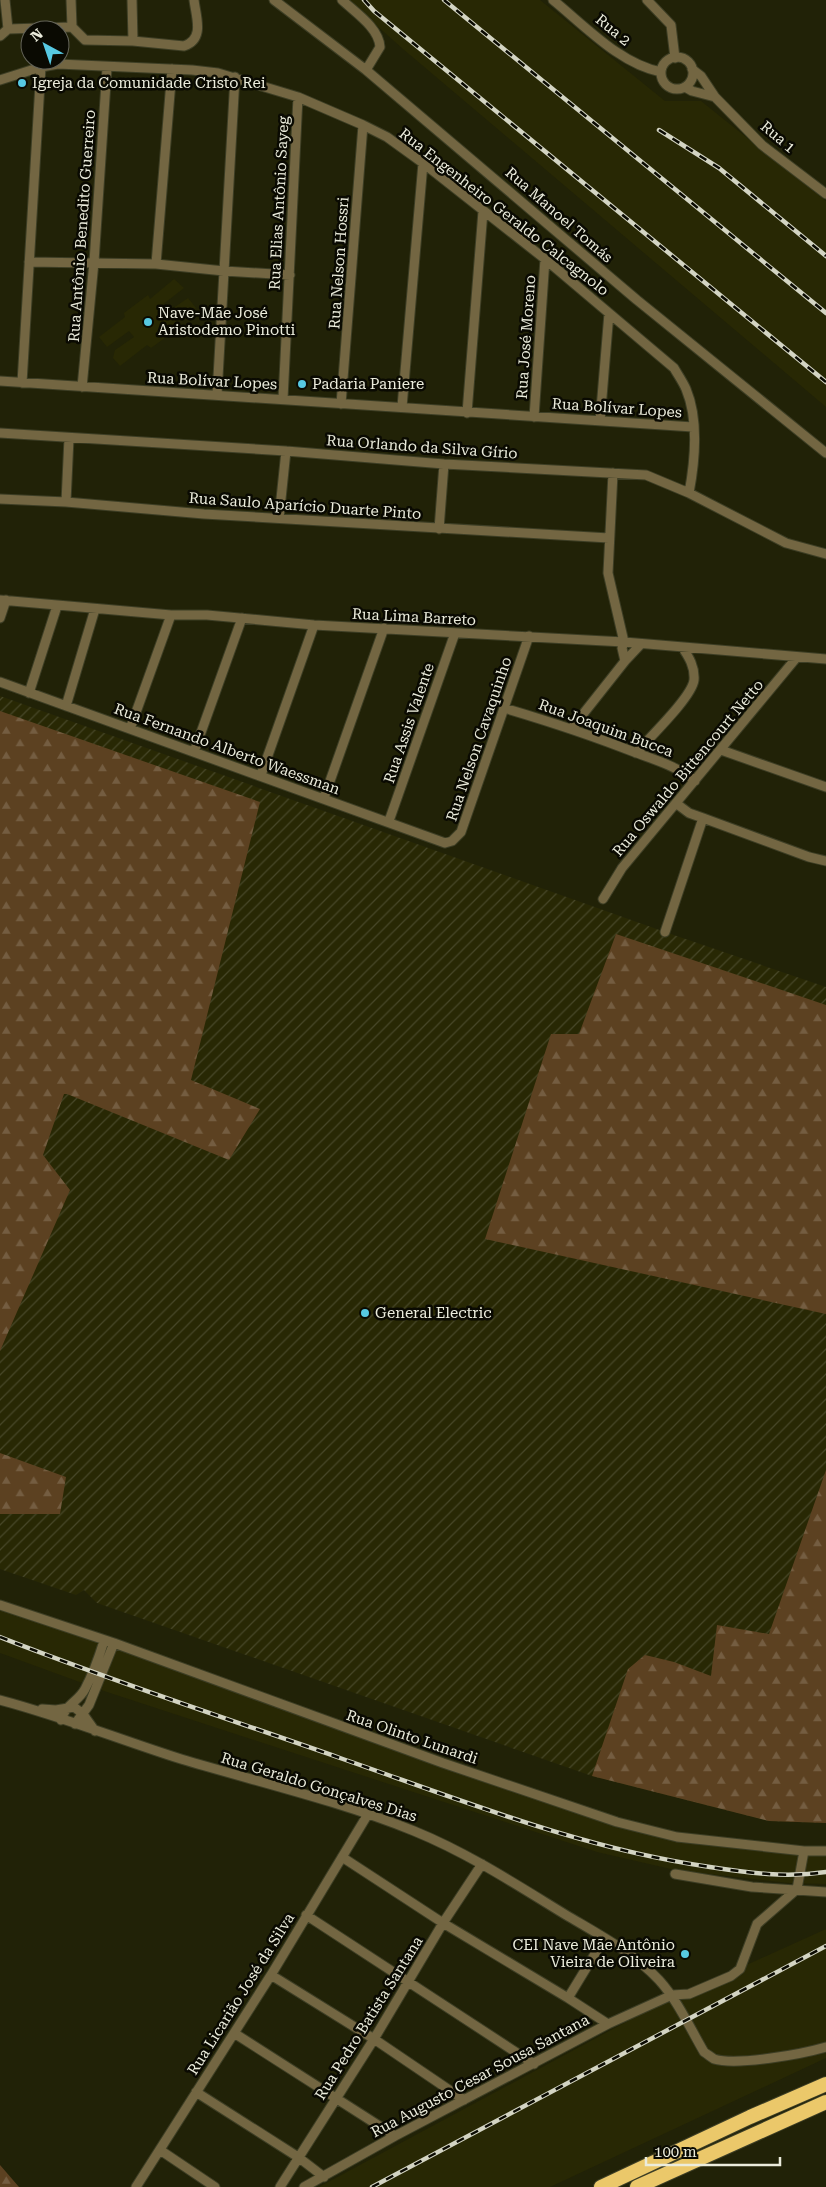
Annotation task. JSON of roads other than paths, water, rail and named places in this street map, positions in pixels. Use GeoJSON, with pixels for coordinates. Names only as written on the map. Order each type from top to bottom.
{"type":"FeatureCollection","features":[{"type":"Feature","properties":{"kind":"highway"},"geometry":{"type":"LineString","coordinates":[[601,2187],[750,2117],[826,2084]]}},
{"type":"Feature","properties":{"kind":"highway"},"geometry":{"type":"LineString","coordinates":[[638,2187],[826,2102]]}},
{"type":"Feature","properties":{"kind":"highway"},"geometry":{"type":"LineString","coordinates":[[802,2112],[826,2107]]}},
{"type":"Feature","properties":{"kind":"street"},"geometry":{"type":"LineString","coordinates":[[5,0],[8,29]]}},
{"type":"Feature","properties":{"kind":"street"},"geometry":{"type":"LineString","coordinates":[[71,0],[72,27],[85,40],[133,41],[178,46],[191,44],[196,38],[198,30],[194,0]]}},
{"type":"Feature","properties":{"kind":"street"},"geometry":{"type":"LineString","coordinates":[[132,0],[133,41]]}},
{"type":"Feature","properties":{"kind":"street","name":"Rua Manoel Tomás"},"geometry":{"type":"LineString","coordinates":[[274,0],[366,70],[637,300],[826,453]]}},
{"type":"Feature","properties":{"kind":"street"},"geometry":{"type":"LineString","coordinates":[[342,0],[378,36],[380,48],[366,70]]}},
{"type":"Feature","properties":{"kind":"street","name":"Rua 2"},"geometry":{"type":"LineString","coordinates":[[553,0],[623,57],[644,69],[661,72]]}},
{"type":"Feature","properties":{"kind":"street"},"geometry":{"type":"LineString","coordinates":[[647,0],[671,24],[675,58]]}},
{"type":"Feature","properties":{"kind":"street"},"geometry":{"type":"LineString","coordinates":[[0,36],[8,29],[72,27]]}},
{"type":"Feature","properties":{"kind":"street"},"geometry":{"type":"LineString","coordinates":[[675,58],[682,58],[688,62],[692,69],[690,82],[685,87],[676,89],[668,86],[663,80],[661,72],[666,62],[675,58]]}},
{"type":"Feature","properties":{"kind":"street","name":"Rua Engenheiro Geraldo Calcagnolo"},"geometry":{"type":"LineString","coordinates":[[70,64],[107,68],[172,69],[218,73],[298,98],[387,137],[545,259],[674,368],[686,388],[692,408],[692,427],[695,444],[694,466],[689,493]]}},
{"type":"Feature","properties":{"kind":"street","name":"Rua Antônio Benedito Guerreiro"},"geometry":{"type":"LineString","coordinates":[[82,387],[94,262],[107,68]]}},
{"type":"Feature","properties":{"kind":"street"},"geometry":{"type":"LineString","coordinates":[[156,264],[172,69]]}},
{"type":"Feature","properties":{"kind":"street","name":"Rua 1"},"geometry":{"type":"LineString","coordinates":[[692,69],[701,76],[715,97],[762,144],[826,194]]}},
{"type":"Feature","properties":{"kind":"street","name":"Rua Engenheiro Geraldo Calcagnolo"},"geometry":{"type":"LineString","coordinates":[[0,80],[32,70]]}},
{"type":"Feature","properties":{"kind":"street"},"geometry":{"type":"LineString","coordinates":[[22,383],[41,70]]}},
{"type":"Feature","properties":{"kind":"street"},"geometry":{"type":"LineString","coordinates":[[217,395],[235,77]]}},
{"type":"Feature","properties":{"kind":"street","name":"Rua 1"},"geometry":{"type":"LineString","coordinates":[[685,87],[692,91],[715,97]]}},
{"type":"Feature","properties":{"kind":"street","name":"Rua Elias Antônio Sayeg"},"geometry":{"type":"LineString","coordinates":[[283,399],[298,98]]}},
{"type":"Feature","properties":{"kind":"street","name":"Rua Nelson Hossri"},"geometry":{"type":"LineString","coordinates":[[341,404],[363,125]]}},
{"type":"Feature","properties":{"kind":"street"},"geometry":{"type":"LineString","coordinates":[[402,407],[423,163]]}},
{"type":"Feature","properties":{"kind":"street"},"geometry":{"type":"LineString","coordinates":[[467,413],[483,211]]}},
{"type":"Feature","properties":{"kind":"street","name":"Rua José Moreno"},"geometry":{"type":"LineString","coordinates":[[534,417],[545,259]]}},
{"type":"Feature","properties":{"kind":"street"},"geometry":{"type":"LineString","coordinates":[[29,262],[156,264],[290,275]]}},
{"type":"Feature","properties":{"kind":"street"},"geometry":{"type":"LineString","coordinates":[[600,421],[609,312]]}},
{"type":"Feature","properties":{"kind":"street","name":"Rua Bolívar Lopes"},"geometry":{"type":"LineString","coordinates":[[0,381],[692,427]]}},
{"type":"Feature","properties":{"kind":"street","name":"Rua Orlando da Silva Gírio"},"geometry":{"type":"LineString","coordinates":[[0,433],[286,451],[444,464],[646,475],[689,493],[786,543],[826,554]]}},
{"type":"Feature","properties":{"kind":"street"},"geometry":{"type":"LineString","coordinates":[[66,502],[69,438]]}},
{"type":"Feature","properties":{"kind":"street"},"geometry":{"type":"LineString","coordinates":[[279,518],[286,451]]}},
{"type":"Feature","properties":{"kind":"street"},"geometry":{"type":"LineString","coordinates":[[439,529],[444,464]]}},
{"type":"Feature","properties":{"kind":"street"},"geometry":{"type":"LineString","coordinates":[[613,473],[608,573],[624,642],[622,648],[624,661]]}},
{"type":"Feature","properties":{"kind":"street","name":"Rua Saulo Aparício Duarte Pinto"},"geometry":{"type":"LineString","coordinates":[[0,499],[66,502],[439,529],[609,538]]}},
{"type":"Feature","properties":{"kind":"street"},"geometry":{"type":"LineString","coordinates":[[0,618],[3,600]]}},
{"type":"Feature","properties":{"kind":"street","name":"Rua Lima Barreto"},"geometry":{"type":"LineString","coordinates":[[3,600],[171,615],[624,642],[826,659]]}},
{"type":"Feature","properties":{"kind":"street"},"geometry":{"type":"LineString","coordinates":[[29,693],[57,606]]}},
{"type":"Feature","properties":{"kind":"street"},"geometry":{"type":"LineString","coordinates":[[66,706],[96,609]]}},
{"type":"Feature","properties":{"kind":"street"},"geometry":{"type":"LineString","coordinates":[[130,729],[171,615]]}},
{"type":"Feature","properties":{"kind":"street"},"geometry":{"type":"LineString","coordinates":[[194,752],[242,618]]}},
{"type":"Feature","properties":{"kind":"street"},"geometry":{"type":"LineString","coordinates":[[261,775],[314,625]]}},
{"type":"Feature","properties":{"kind":"street"},"geometry":{"type":"LineString","coordinates":[[324,798],[384,628]]}},
{"type":"Feature","properties":{"kind":"street","name":"Rua Assis Valente"},"geometry":{"type":"LineString","coordinates":[[389,821],[456,633]]}},
{"type":"Feature","properties":{"kind":"street","name":"Rua Nelson Cavaquinho"},"geometry":{"type":"LineString","coordinates":[[445,842],[452,841],[461,832],[529,636]]}},
{"type":"Feature","properties":{"kind":"street"},"geometry":{"type":"LineString","coordinates":[[572,728],[624,661],[641,644]]}},
{"type":"Feature","properties":{"kind":"street"},"geometry":{"type":"LineString","coordinates":[[636,753],[692,688],[694,676],[690,660],[682,647]]}},
{"type":"Feature","properties":{"kind":"street"},"geometry":{"type":"LineString","coordinates":[[690,660],[694,648]]}},
{"type":"Feature","properties":{"kind":"street","name":"Rua Oswaldo Bittencourt Netto"},"geometry":{"type":"LineString","coordinates":[[603,899],[622,868],[797,657]]}},
{"type":"Feature","properties":{"kind":"street","name":"Rua Fernando Alberto Waessman"},"geometry":{"type":"LineString","coordinates":[[0,682],[445,842]]}},
{"type":"Feature","properties":{"kind":"street","name":"Rua Joaquim Bucca"},"geometry":{"type":"LineString","coordinates":[[504,708],[572,728],[683,770],[695,781]]}},
{"type":"Feature","properties":{"kind":"street"},"geometry":{"type":"LineString","coordinates":[[721,750],[826,788]]}},
{"type":"Feature","properties":{"kind":"street"},"geometry":{"type":"LineString","coordinates":[[677,804],[689,813],[809,857],[826,861]]}},
{"type":"Feature","properties":{"kind":"street"},"geometry":{"type":"LineString","coordinates":[[665,932],[703,818]]}},
{"type":"Feature","properties":{"kind":"street","name":"Rua Olinto Lunardi"},"geometry":{"type":"LineString","coordinates":[[0,1604],[114,1643],[442,1763],[618,1822],[677,1837],[804,1851],[826,1851]]}},
{"type":"Feature","properties":{"kind":"street"},"geometry":{"type":"LineString","coordinates":[[61,1720],[64,1711],[76,1701],[85,1689],[104,1641]]}},
{"type":"Feature","properties":{"kind":"street"},"geometry":{"type":"LineString","coordinates":[[74,1724],[83,1714],[94,1694],[114,1643]]}},
{"type":"Feature","properties":{"kind":"street","name":"Rua Geraldo Gonçalves Dias"},"geometry":{"type":"LineString","coordinates":[[0,1700],[33,1709],[139,1746],[368,1814],[414,1831],[482,1864],[604,1939],[659,1979],[672,1995],[704,2052],[713,2058],[752,2060],[809,2052],[826,2047]]}},
{"type":"Feature","properties":{"kind":"street"},"geometry":{"type":"LineString","coordinates":[[68,1707],[74,1708],[83,1714],[95,1731]]}},
{"type":"Feature","properties":{"kind":"street","name":"Rua Geraldo Gonçalves Dias"},"geometry":{"type":"LineString","coordinates":[[33,1709],[56,1710],[68,1707]]}},
{"type":"Feature","properties":{"kind":"street","name":"Rua Licarião José da Silva"},"geometry":{"type":"LineString","coordinates":[[136,2187],[271,1975],[368,1814]]}},
{"type":"Feature","properties":{"kind":"street"},"geometry":{"type":"LineString","coordinates":[[797,1889],[804,1851]]}},
{"type":"Feature","properties":{"kind":"street"},"geometry":{"type":"LineString","coordinates":[[342,1858],[443,1923],[608,2024]]}},
{"type":"Feature","properties":{"kind":"street","name":"Rua Pedro Batista Santana"},"geometry":{"type":"LineString","coordinates":[[280,2187],[374,2039],[443,1923],[482,1864]]}},
{"type":"Feature","properties":{"kind":"street"},"geometry":{"type":"LineString","coordinates":[[676,1874],[752,1886],[826,1892]]}},
{"type":"Feature","properties":{"kind":"street","name":"Rua Augusto Cesar Sousa Santana"},"geometry":{"type":"LineString","coordinates":[[304,2187],[395,2136],[608,2024],[672,1995],[689,1994],[731,1976],[740,1969],[757,1924],[797,1889]]}},
{"type":"Feature","properties":{"kind":"street"},"geometry":{"type":"LineString","coordinates":[[306,1915],[534,2064]]}},
{"type":"Feature","properties":{"kind":"street"},"geometry":{"type":"LineString","coordinates":[[568,1998],[604,1939]]}},
{"type":"Feature","properties":{"kind":"street"},"geometry":{"type":"LineString","coordinates":[[271,1975],[374,2039],[464,2100]]}},
{"type":"Feature","properties":{"kind":"street"},"geometry":{"type":"LineString","coordinates":[[234,2034],[395,2136]]}},
{"type":"Feature","properties":{"kind":"street"},"geometry":{"type":"LineString","coordinates":[[196,2092],[324,2177]]}},
{"type":"Feature","properties":{"kind":"street"},"geometry":{"type":"LineString","coordinates":[[160,2150],[215,2187]]}},
{"type":"Feature","properties":{"kind":"railway"},"geometry":{"type":"LineString","coordinates":[[364,0],[374,11],[826,382]]}},
{"type":"Feature","properties":{"kind":"railway"},"geometry":{"type":"LineString","coordinates":[[444,0],[826,313]]}},
{"type":"Feature","properties":{"kind":"railway"},"geometry":{"type":"LineString","coordinates":[[659,130],[719,168],[826,256]]}},
{"type":"Feature","properties":{"kind":"railway"},"geometry":{"type":"LineString","coordinates":[[0,1637],[169,1699],[522,1822],[569,1836],[662,1859],[753,1873],[796,1875],[826,1872]]}},
{"type":"Feature","properties":{"kind":"railway"},"geometry":{"type":"LineString","coordinates":[[372,2187],[826,1946]]}},
{"type":"Feature","properties":{"kind":"place","name":"Igreja da Comunidade Cristo Rei"},"geometry":{"type":"Point","coordinates":[22,83]}},
{"type":"Feature","properties":{"kind":"place","name":"Nave-Mãe José Aristodemo Pinotti"},"geometry":{"type":"Point","coordinates":[148,322]}},
{"type":"Feature","properties":{"kind":"place","name":"Padaria Paniere"},"geometry":{"type":"Point","coordinates":[302,384]}},
{"type":"Feature","properties":{"kind":"place","name":"General Electric"},"geometry":{"type":"Point","coordinates":[365,1313]}},
{"type":"Feature","properties":{"kind":"place","name":"CEI Nave Mãe Antônio Vieira de Oliveira"},"geometry":{"type":"Point","coordinates":[685,1954]}}]}
